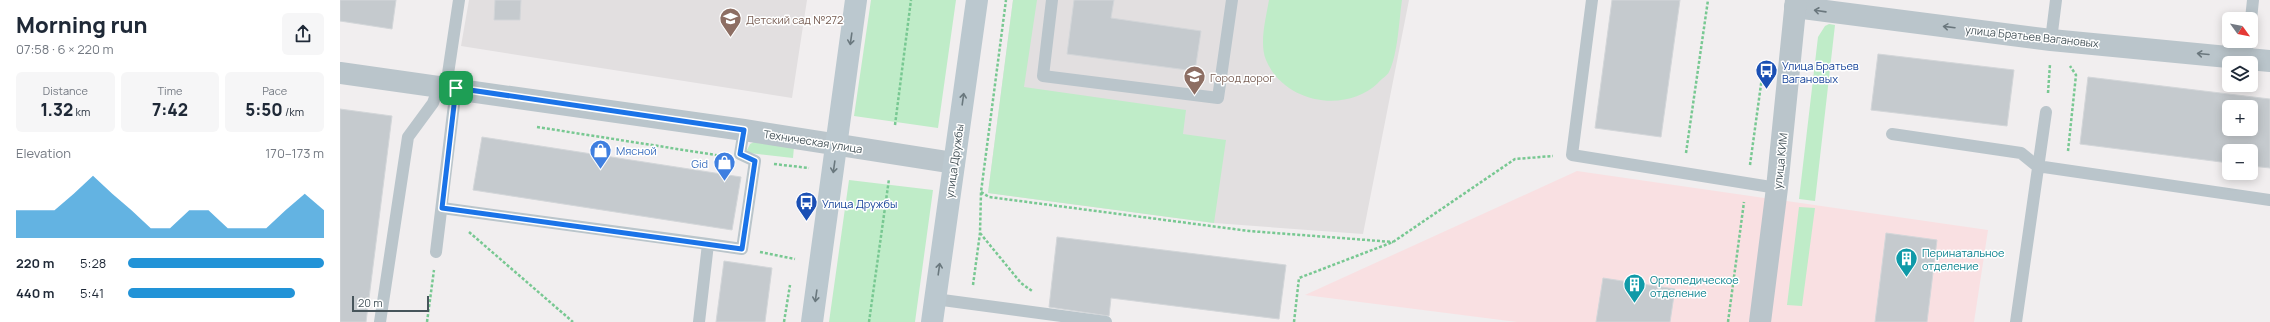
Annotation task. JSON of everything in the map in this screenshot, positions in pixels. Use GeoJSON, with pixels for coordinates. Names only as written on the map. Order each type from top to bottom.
{"type":"FeatureCollection","features":[{"type":"Feature","properties":{"kind":"main road"},"geometry":{"type":"LineString","coordinates":[[812,322],[856,0]]}},
{"type":"Feature","properties":{"kind":"main road","name":"улица Дружбы"},"geometry":{"type":"LineString","coordinates":[[932,322],[977,0]]}},
{"type":"Feature","properties":{"kind":"street","name":"улица Братьев Вагановых"},"geometry":{"type":"LineString","coordinates":[[1796,4],[2052,40],[2247,49],[2270,61]]}},
{"type":"Feature","properties":{"kind":"street","name":"улица КИМ"},"geometry":{"type":"LineString","coordinates":[[1760,322],[1777,188],[1796,4]]}},
{"type":"Feature","properties":{"kind":"street","name":"Техническая улица"},"geometry":{"type":"LineString","coordinates":[[340,73],[744,130],[954,163]]}},
{"type":"Feature","properties":{"kind":"lane"},"geometry":{"type":"LineString","coordinates":[[436,252],[442,208],[447,87],[459,0]]}},
{"type":"Feature","properties":{"kind":"lane"},"geometry":{"type":"LineString","coordinates":[[1052,0],[1043,76],[1218,98],[1232,0]]}},
{"type":"Feature","properties":{"kind":"lane"},"geometry":{"type":"LineString","coordinates":[[1592,0],[1572,155],[1747,185],[1777,188]]}},
{"type":"Feature","properties":{"kind":"lane"},"geometry":{"type":"LineString","coordinates":[[2052,40],[2056,0]]}},
{"type":"Feature","properties":{"kind":"lane"},"geometry":{"type":"LineString","coordinates":[[2252,12],[2253,0]]}},
{"type":"Feature","properties":{"kind":"lane"},"geometry":{"type":"LineString","coordinates":[[380,322],[408,137],[432,103],[447,87]]}},
{"type":"Feature","properties":{"kind":"lane"},"geometry":{"type":"LineString","coordinates":[[2016,322],[2037,166],[2046,112]]}},
{"type":"Feature","properties":{"kind":"lane"},"geometry":{"type":"LineString","coordinates":[[442,208],[742,249],[755,161],[740,154],[744,130]]}},
{"type":"Feature","properties":{"kind":"lane"},"geometry":{"type":"LineString","coordinates":[[1892,134],[2021,153],[2037,166],[2270,200]]}},
{"type":"Feature","properties":{"kind":"lane"},"geometry":{"type":"LineString","coordinates":[[699,322],[708,244]]}},
{"type":"Feature","properties":{"kind":"lane"},"geometry":{"type":"LineString","coordinates":[[935,299],[1066,320],[1106,322]]}},
{"type":"Feature","properties":{"kind":"path"},"geometry":{"type":"LineString","coordinates":[[895,125],[911,0]]}},
{"type":"Feature","properties":{"kind":"path"},"geometry":{"type":"LineString","coordinates":[[970,304],[980,233],[981,192],[1006,0]]}},
{"type":"Feature","properties":{"kind":"path"},"geometry":{"type":"LineString","coordinates":[[1683,174],[1708,0]]}},
{"type":"Feature","properties":{"kind":"path"},"geometry":{"type":"LineString","coordinates":[[2046,112],[2052,40]]}},
{"type":"Feature","properties":{"kind":"path"},"geometry":{"type":"LineString","coordinates":[[2052,40],[2076,75],[2065,170]]}},
{"type":"Feature","properties":{"kind":"path"},"geometry":{"type":"LineString","coordinates":[[1728,322],[1763,69]]}},
{"type":"Feature","properties":{"kind":"path"},"geometry":{"type":"LineString","coordinates":[[1294,322],[1299,278],[1393,242],[1515,160],[1572,155]]}},
{"type":"Feature","properties":{"kind":"path"},"geometry":{"type":"LineString","coordinates":[[869,322],[889,179]]}},
{"type":"Feature","properties":{"kind":"path"},"geometry":{"type":"LineString","coordinates":[[981,192],[989,197],[1248,231],[1393,242]]}},
{"type":"Feature","properties":{"kind":"path"},"geometry":{"type":"LineString","coordinates":[[442,208],[573,322]]}},
{"type":"Feature","properties":{"kind":"path"},"geometry":{"type":"LineString","coordinates":[[980,233],[1021,283],[1066,320]]}},
{"type":"Feature","properties":{"kind":"path"},"geometry":{"type":"LineString","coordinates":[[742,249],[795,259]]}},
{"type":"Feature","properties":{"kind":"path"},"geometry":{"type":"LineString","coordinates":[[427,322],[436,252]]}},
{"type":"Feature","properties":{"kind":"shaded area"},"geometry":{"type":"Polygon","coordinates":[[[469,0],[807,0],[792,98],[461,46],[469,0]]]}},
{"type":"Feature","properties":{"kind":"shaded area","name":"Город дорог"},"geometry":{"type":"Polygon","coordinates":[[[1013,0],[1409,0],[1363,234],[1214,223],[988,193],[1013,0]]]}},
{"type":"Feature","properties":{"kind":"shaded area"},"geometry":{"type":"Polygon","coordinates":[[[1577,171],[1988,230],[1974,322],[1517,322],[1305,295],[1577,171]]]}},
{"type":"Feature","properties":{"kind":"green space"},"geometry":{"type":"Polygon","coordinates":[[[871,0],[956,0],[938,128],[854,116],[871,0]]]}},
{"type":"Feature","properties":{"kind":"green space"},"geometry":{"type":"Polygon","coordinates":[[[1013,0],[1037,0],[1024,87],[1186,110],[1183,134],[1226,140],[1214,223],[988,193],[1013,0]]]}},
{"type":"Feature","properties":{"kind":"green space"},"geometry":{"type":"Polygon","coordinates":[[[1269,0],[1402,0],[1396,47],[1389,72],[1365,93],[1350,99],[1333,101],[1317,99],[1301,94],[1287,86],[1275,75],[1266,60],[1264,53],[1263,38],[1269,0]]]}},
{"type":"Feature","properties":{"kind":"green space"},"geometry":{"type":"Polygon","coordinates":[[[1829,24],[1835,25],[1815,201],[1799,199],[1818,37],[1825,26],[1829,24]]]}},
{"type":"Feature","properties":{"kind":"green space"},"geometry":{"type":"Polygon","coordinates":[[[754,142],[794,147],[793,158],[749,153],[747,150],[750,144],[754,142]]]}},
{"type":"Feature","properties":{"kind":"green space"},"geometry":{"type":"Polygon","coordinates":[[[849,180],[933,190],[915,322],[829,322],[849,180]]]}},
{"type":"Feature","properties":{"kind":"green space"},"geometry":{"type":"Polygon","coordinates":[[[1799,207],[1815,208],[1802,306],[1787,305],[1799,207]]]}},
{"type":"Feature","properties":{"kind":"building"},"geometry":{"type":"Polygon","coordinates":[[[340,0],[396,0],[392,29],[340,21],[340,0]]]}},
{"type":"Feature","properties":{"kind":"building"},"geometry":{"type":"Polygon","coordinates":[[[495,0],[521,0],[520,20],[494,20],[495,0]]]}},
{"type":"Feature","properties":{"kind":"building"},"geometry":{"type":"Polygon","coordinates":[[[1074,0],[1114,0],[1111,18],[1201,31],[1195,71],[1067,54],[1074,0]]]}},
{"type":"Feature","properties":{"kind":"building"},"geometry":{"type":"Polygon","coordinates":[[[1612,0],[1680,0],[1661,137],[1595,128],[1612,0]]]}},
{"type":"Feature","properties":{"kind":"building"},"geometry":{"type":"Polygon","coordinates":[[[1878,54],[2014,70],[2007,126],[1871,110],[1878,54]]]}},
{"type":"Feature","properties":{"kind":"building"},"geometry":{"type":"Polygon","coordinates":[[[2088,77],[2270,99],[2270,168],[2258,167],[2258,144],[2222,144],[2222,162],[2080,144],[2088,77]]]}},
{"type":"Feature","properties":{"kind":"building"},"geometry":{"type":"Polygon","coordinates":[[[340,109],[392,116],[366,322],[340,322],[340,109]]]}},
{"type":"Feature","properties":{"kind":"building"},"geometry":{"type":"Polygon","coordinates":[[[482,137],[741,177],[732,230],[473,190],[482,137]]]}},
{"type":"Feature","properties":{"kind":"building","name":"Перинатальное отделение"},"geometry":{"type":"Polygon","coordinates":[[[1886,233],[1937,240],[1927,322],[1875,322],[1886,233]]]}},
{"type":"Feature","properties":{"kind":"building"},"geometry":{"type":"Polygon","coordinates":[[[1057,237],[1286,265],[1279,319],[1111,298],[1109,316],[1049,307],[1057,237]]]}},
{"type":"Feature","properties":{"kind":"building"},"geometry":{"type":"Polygon","coordinates":[[[724,261],[772,268],[765,322],[716,322],[724,261]]]}},
{"type":"Feature","properties":{"kind":"building","name":"Ортопедическое отделение"},"geometry":{"type":"Polygon","coordinates":[[[1603,278],[1675,289],[1670,322],[1596,322],[1603,278]]]}},
{"type":"Feature","properties":{"kind":"place","name":"Детский сад №272"},"geometry":{"type":"Point","coordinates":[730,38]}},
{"type":"Feature","properties":{"kind":"place","name":"Улица Братьев Вагановых"},"geometry":{"type":"Point","coordinates":[1766,90]}},
{"type":"Feature","properties":{"kind":"place","name":"Город дорог"},"geometry":{"type":"Point","coordinates":[1195,96]}},
{"type":"Feature","properties":{"kind":"place","name":"Мясной"},"geometry":{"type":"Point","coordinates":[600,170]}},
{"type":"Feature","properties":{"kind":"place","name":"Gid"},"geometry":{"type":"Point","coordinates":[724,182]}},
{"type":"Feature","properties":{"kind":"place","name":"Улица Дружбы"},"geometry":{"type":"Point","coordinates":[806,222]}},
{"type":"Feature","properties":{"kind":"place","name":"Перинатальное отделение"},"geometry":{"type":"Point","coordinates":[1906,278]}},
{"type":"Feature","properties":{"kind":"place","name":"Ортопедическое отделение"},"geometry":{"type":"Point","coordinates":[1635,304]}},
{"type":"Feature","properties":{"kind":"route"},"geometry":{"type":"LineString","coordinates":[[456,88],[744,130],[740,154],[755,161],[742,249],[442,208],[456,88]]}}]}
